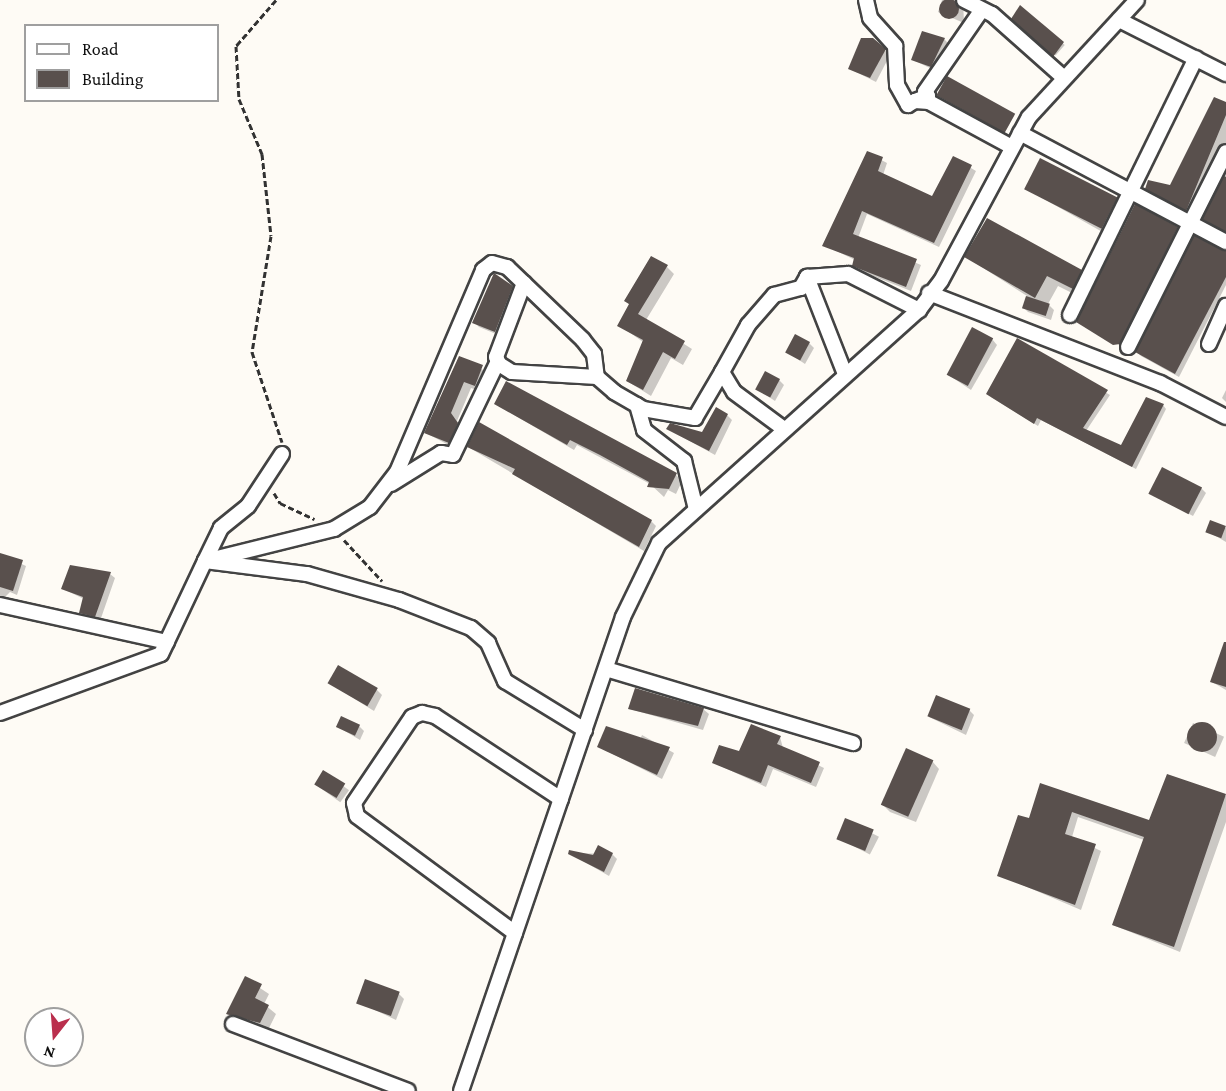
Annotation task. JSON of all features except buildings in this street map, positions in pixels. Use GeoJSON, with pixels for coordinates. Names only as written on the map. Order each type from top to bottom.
{"type":"FeatureCollection","features":[{"type":"Feature","properties":{"kind":"street"},"geometry":{"type":"LineString","coordinates":[[866,0],[870,18],[896,46],[897,85],[908,105],[928,96],[925,92],[981,11]]}},
{"type":"Feature","properties":{"kind":"street"},"geometry":{"type":"LineString","coordinates":[[964,0],[1064,78]]}},
{"type":"Feature","properties":{"kind":"street"},"geometry":{"type":"LineString","coordinates":[[461,1091],[606,669],[659,543],[919,310],[1020,133],[1064,78],[1137,0]]}},
{"type":"Feature","properties":{"kind":"street"},"geometry":{"type":"LineString","coordinates":[[1119,20],[1226,74]]}},
{"type":"Feature","properties":{"kind":"street"},"geometry":{"type":"LineString","coordinates":[[1070,315],[1133,194],[1196,58]]}},
{"type":"Feature","properties":{"kind":"street"},"geometry":{"type":"LineString","coordinates":[[915,101],[929,102],[1012,147]]}},
{"type":"Feature","properties":{"kind":"street"},"geometry":{"type":"LineString","coordinates":[[1020,133],[1226,242]]}},
{"type":"Feature","properties":{"kind":"street"},"geometry":{"type":"LineString","coordinates":[[1128,347],[1226,152]]}},
{"type":"Feature","properties":{"kind":"street"},"geometry":{"type":"LineString","coordinates":[[387,487],[483,270],[499,264],[524,283],[594,354],[597,377]]}},
{"type":"Feature","properties":{"kind":"street"},"geometry":{"type":"LineString","coordinates":[[807,277],[848,274],[919,310]]}},
{"type":"Feature","properties":{"kind":"street"},"geometry":{"type":"LineString","coordinates":[[498,361],[512,372],[597,377],[637,405],[695,418],[748,325],[774,295],[801,288],[807,277]]}},
{"type":"Feature","properties":{"kind":"street"},"geometry":{"type":"LineString","coordinates":[[807,277],[845,374]]}},
{"type":"Feature","properties":{"kind":"street"},"geometry":{"type":"LineString","coordinates":[[205,561],[334,529],[358,516],[387,487],[441,453],[453,455],[498,361],[524,283]]}},
{"type":"Feature","properties":{"kind":"street"},"geometry":{"type":"LineString","coordinates":[[929,293],[1160,383],[1226,417]]}},
{"type":"Feature","properties":{"kind":"street"},"geometry":{"type":"LineString","coordinates":[[1209,344],[1226,306]]}},
{"type":"Feature","properties":{"kind":"street"},"geometry":{"type":"LineString","coordinates":[[722,372],[734,392],[784,429]]}},
{"type":"Feature","properties":{"kind":"street"},"geometry":{"type":"LineString","coordinates":[[637,405],[644,430],[684,461],[695,486],[696,509]]}},
{"type":"Feature","properties":{"kind":"street"},"geometry":{"type":"LineString","coordinates":[[0,713],[161,654],[221,528],[248,506],[282,454]]}},
{"type":"Feature","properties":{"kind":"street"},"geometry":{"type":"LineString","coordinates":[[205,561],[307,574],[399,600],[471,628],[488,643],[505,681],[585,730]]}},
{"type":"Feature","properties":{"kind":"street"},"geometry":{"type":"LineString","coordinates":[[0,605],[166,642]]}},
{"type":"Feature","properties":{"kind":"street"},"geometry":{"type":"LineString","coordinates":[[606,669],[854,743]]}},
{"type":"Feature","properties":{"kind":"street"},"geometry":{"type":"LineString","coordinates":[[515,933],[357,816],[354,803],[412,717],[422,713],[435,716],[561,799]]}},
{"type":"Feature","properties":{"kind":"street"},"geometry":{"type":"LineString","coordinates":[[233,1024],[408,1091]]}},
{"type":"Feature","properties":{"kind":"path"},"geometry":{"type":"LineString","coordinates":[[276,0],[236,46],[239,99],[262,154],[271,236],[252,352],[282,454]]}},
{"type":"Feature","properties":{"kind":"path"},"geometry":{"type":"LineString","coordinates":[[276,482],[276,501],[334,529],[399,600]]}}]}
